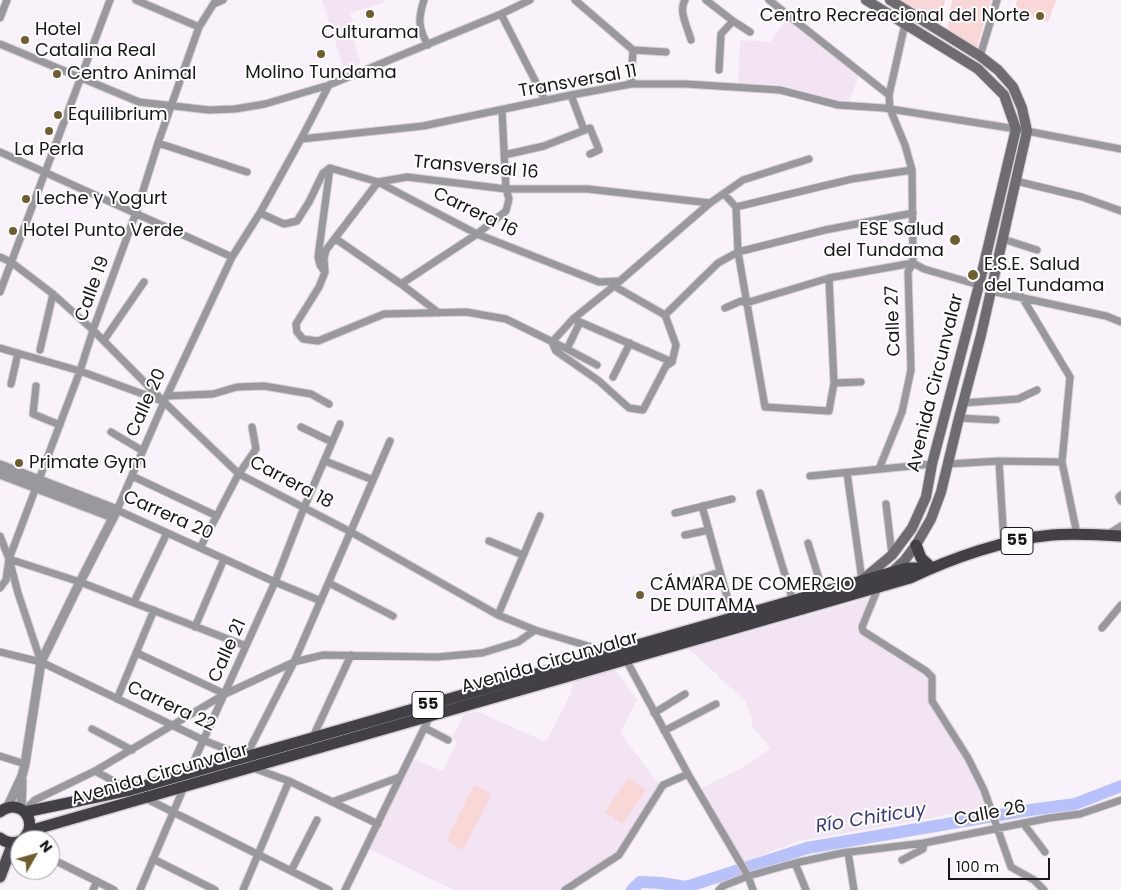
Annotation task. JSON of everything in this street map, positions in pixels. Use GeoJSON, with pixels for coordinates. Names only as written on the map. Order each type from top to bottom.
{"type":"FeatureCollection","features":[{"type":"Feature","properties":{"kind":"highway","name":"55"},"geometry":{"type":"LineString","coordinates":[[932,568],[1004,544],[1044,536],[1077,534],[1121,536]]}},
{"type":"Feature","properties":{"kind":"highway"},"geometry":{"type":"LineString","coordinates":[[916,545],[921,558],[932,568]]}},
{"type":"Feature","properties":{"kind":"highway","name":"Avenida Circunvalar"},"geometry":{"type":"LineString","coordinates":[[49,830],[143,797],[184,786],[313,737],[439,701],[656,646],[856,586],[892,572],[907,568],[932,568]]}},
{"type":"Feature","properties":{"kind":"highway","name":"Avenida Circunvalar"},"geometry":{"type":"LineString","coordinates":[[656,646],[733,618],[823,592],[856,586],[878,588],[910,578],[932,568]]}},
{"type":"Feature","properties":{"kind":"highway","name":"Avenida Circunvalar"},"geometry":{"type":"LineString","coordinates":[[23,811],[130,790],[188,773],[305,751],[430,715],[617,656]]}},
{"type":"Feature","properties":{"kind":"highway","name":"55"},"geometry":{"type":"LineString","coordinates":[[4,810],[16,808],[23,811]]}},
{"type":"Feature","properties":{"kind":"highway"},"geometry":{"type":"LineString","coordinates":[[23,811],[30,821],[25,830]]}},
{"type":"Feature","properties":{"kind":"main road"},"geometry":{"type":"LineString","coordinates":[[866,0],[978,69],[990,79],[1004,95],[1016,129]]}},
{"type":"Feature","properties":{"kind":"main road","name":"Avenida Circunvalar"},"geometry":{"type":"LineString","coordinates":[[878,588],[904,561],[916,545],[931,520],[938,501],[982,335],[1027,131],[1022,108],[1013,87],[998,70],[980,56],[890,0]]}},
{"type":"Feature","properties":{"kind":"main road","name":"Avenida Circunvalar"},"geometry":{"type":"LineString","coordinates":[[856,586],[892,555],[912,528],[926,497],[932,464],[979,285],[1016,129]]}},
{"type":"Feature","properties":{"kind":"main road"},"geometry":{"type":"LineString","coordinates":[[967,332],[982,335]]}},
{"type":"Feature","properties":{"kind":"main road"},"geometry":{"type":"LineString","coordinates":[[0,877],[10,858]]}},
{"type":"Feature","properties":{"kind":"street"},"geometry":{"type":"LineString","coordinates":[[0,18],[7,0]]}},
{"type":"Feature","properties":{"kind":"street"},"geometry":{"type":"LineString","coordinates":[[0,292],[110,0]]}},
{"type":"Feature","properties":{"kind":"street"},"geometry":{"type":"LineString","coordinates":[[136,0],[200,27]]}},
{"type":"Feature","properties":{"kind":"street"},"geometry":{"type":"LineString","coordinates":[[215,2],[223,0]]}},
{"type":"Feature","properties":{"kind":"street"},"geometry":{"type":"LineString","coordinates":[[424,0],[419,15],[421,32],[428,45]]}},
{"type":"Feature","properties":{"kind":"street"},"geometry":{"type":"LineString","coordinates":[[0,44],[138,102],[209,110],[235,109],[266,104],[329,85],[428,45],[530,0]]}},
{"type":"Feature","properties":{"kind":"street"},"geometry":{"type":"LineString","coordinates":[[575,0],[633,50],[666,52]]}},
{"type":"Feature","properties":{"kind":"street"},"geometry":{"type":"LineString","coordinates":[[685,0],[682,4],[682,13],[691,40]]}},
{"type":"Feature","properties":{"kind":"street"},"geometry":{"type":"LineString","coordinates":[[706,0],[750,32]]}},
{"type":"Feature","properties":{"kind":"street"},"geometry":{"type":"LineString","coordinates":[[769,0],[888,95]]}},
{"type":"Feature","properties":{"kind":"street"},"geometry":{"type":"LineString","coordinates":[[980,56],[997,0]]}},
{"type":"Feature","properties":{"kind":"street","name":"Calle 19"},"geometry":{"type":"LineString","coordinates":[[0,588],[6,580],[9,559],[80,371],[200,27],[215,2]]}},
{"type":"Feature","properties":{"kind":"street"},"geometry":{"type":"LineString","coordinates":[[501,14],[545,100]]}},
{"type":"Feature","properties":{"kind":"street"},"geometry":{"type":"LineString","coordinates":[[718,70],[721,34],[733,21]]}},
{"type":"Feature","properties":{"kind":"street","name":"Calle 27"},"geometry":{"type":"LineString","coordinates":[[879,469],[902,412],[911,370],[908,272],[913,263],[912,170],[905,146],[890,109],[888,95],[905,24]]}},
{"type":"Feature","properties":{"kind":"street"},"geometry":{"type":"LineString","coordinates":[[631,84],[633,50]]}},
{"type":"Feature","properties":{"kind":"street","name":"Transversal 11"},"geometry":{"type":"LineString","coordinates":[[301,139],[423,126],[631,84],[686,84],[780,90],[838,105],[890,109],[1016,129],[1121,149]]}},
{"type":"Feature","properties":{"kind":"street","name":"Calle 20"},"geometry":{"type":"LineString","coordinates":[[4,810],[22,776],[26,764],[41,662],[115,514],[232,257],[260,213],[329,85]]}},
{"type":"Feature","properties":{"kind":"street"},"geometry":{"type":"LineString","coordinates":[[571,95],[584,130]]}},
{"type":"Feature","properties":{"kind":"street"},"geometry":{"type":"LineString","coordinates":[[401,284],[477,234],[506,211],[509,199],[506,189],[502,111]]}},
{"type":"Feature","properties":{"kind":"street"},"geometry":{"type":"LineString","coordinates":[[504,155],[544,146],[590,128],[599,150],[590,154]]}},
{"type":"Feature","properties":{"kind":"street"},"geometry":{"type":"LineString","coordinates":[[158,143],[247,172]]}},
{"type":"Feature","properties":{"kind":"street"},"geometry":{"type":"LineString","coordinates":[[0,152],[232,257]]}},
{"type":"Feature","properties":{"kind":"street"},"geometry":{"type":"LineString","coordinates":[[552,342],[710,203],[743,180],[809,160]]}},
{"type":"Feature","properties":{"kind":"street"},"geometry":{"type":"LineString","coordinates":[[260,213],[284,224],[297,220],[309,202],[323,173],[330,168]]}},
{"type":"Feature","properties":{"kind":"street"},"geometry":{"type":"LineString","coordinates":[[325,272],[320,265],[318,257],[330,168]]}},
{"type":"Feature","properties":{"kind":"street","name":"Carrera 16"},"geometry":{"type":"LineString","coordinates":[[330,168],[378,182],[477,234],[600,282],[621,281]]}},
{"type":"Feature","properties":{"kind":"street"},"geometry":{"type":"LineString","coordinates":[[736,207],[852,179],[912,170]]}},
{"type":"Feature","properties":{"kind":"street","name":"Transversal 16"},"geometry":{"type":"LineString","coordinates":[[378,182],[408,177],[506,189],[588,189],[710,203]]}},
{"type":"Feature","properties":{"kind":"street"},"geometry":{"type":"LineString","coordinates":[[1016,181],[1082,198],[1121,211]]}},
{"type":"Feature","properties":{"kind":"street"},"geometry":{"type":"LineString","coordinates":[[378,182],[326,250],[324,259],[325,272],[319,287],[296,324],[297,332],[303,340],[318,341],[384,314],[466,312],[506,320],[567,348],[597,366]]}},
{"type":"Feature","properties":{"kind":"street"},"geometry":{"type":"LineString","coordinates":[[724,194],[736,207],[738,252],[764,407],[830,411],[834,383],[829,278]]}},
{"type":"Feature","properties":{"kind":"street"},"geometry":{"type":"LineString","coordinates":[[665,315],[718,263],[738,252],[825,230],[913,212]]}},
{"type":"Feature","properties":{"kind":"street"},"geometry":{"type":"LineString","coordinates":[[336,239],[439,313]]}},
{"type":"Feature","properties":{"kind":"street"},"geometry":{"type":"LineString","coordinates":[[1003,239],[1037,250]]}},
{"type":"Feature","properties":{"kind":"street","name":"Carrera 18"},"geometry":{"type":"LineString","coordinates":[[0,257],[11,262],[53,294],[93,330],[166,399],[239,474],[351,532],[498,615],[535,630],[617,656]]}},
{"type":"Feature","properties":{"kind":"street"},"geometry":{"type":"LineString","coordinates":[[725,308],[741,301],[746,303],[829,278],[913,263],[924,269],[979,285]]}},
{"type":"Feature","properties":{"kind":"street"},"geometry":{"type":"LineString","coordinates":[[104,340],[144,282]]}},
{"type":"Feature","properties":{"kind":"street"},"geometry":{"type":"LineString","coordinates":[[552,342],[556,351],[599,381],[629,408],[643,410],[666,366],[672,362],[676,345],[665,315],[614,286]]}},
{"type":"Feature","properties":{"kind":"street"},"geometry":{"type":"LineString","coordinates":[[991,291],[1106,316],[1121,322]]}},
{"type":"Feature","properties":{"kind":"street"},"geometry":{"type":"LineString","coordinates":[[40,350],[53,294]]}},
{"type":"Feature","properties":{"kind":"street"},"geometry":{"type":"LineString","coordinates":[[1022,297],[1070,377],[1062,462],[1077,534]]}},
{"type":"Feature","properties":{"kind":"street"},"geometry":{"type":"LineString","coordinates":[[577,321],[672,362]]}},
{"type":"Feature","properties":{"kind":"street"},"geometry":{"type":"LineString","coordinates":[[567,348],[577,321]]}},
{"type":"Feature","properties":{"kind":"street"},"geometry":{"type":"LineString","coordinates":[[614,377],[630,344]]}},
{"type":"Feature","properties":{"kind":"street"},"geometry":{"type":"LineString","coordinates":[[0,348],[80,371],[166,399],[213,394],[237,387],[264,386],[311,394],[329,404]]}},
{"type":"Feature","properties":{"kind":"street"},"geometry":{"type":"LineString","coordinates":[[10,384],[18,353]]}},
{"type":"Feature","properties":{"kind":"street"},"geometry":{"type":"LineString","coordinates":[[834,383],[861,382]]}},
{"type":"Feature","properties":{"kind":"street"},"geometry":{"type":"LineString","coordinates":[[36,386],[33,414],[60,425]]}},
{"type":"Feature","properties":{"kind":"street"},"geometry":{"type":"LineString","coordinates":[[963,403],[1018,399],[1037,390]]}},
{"type":"Feature","properties":{"kind":"street"},"geometry":{"type":"LineString","coordinates":[[959,418],[996,420]]}},
{"type":"Feature","properties":{"kind":"street","name":"Calle 21"},"geometry":{"type":"LineString","coordinates":[[140,890],[188,773],[275,582],[340,424]]}},
{"type":"Feature","properties":{"kind":"street"},"geometry":{"type":"LineString","coordinates":[[200,548],[239,474],[256,449],[252,427]]}},
{"type":"Feature","properties":{"kind":"street"},"geometry":{"type":"LineString","coordinates":[[301,427],[332,442]]}},
{"type":"Feature","properties":{"kind":"street"},"geometry":{"type":"LineString","coordinates":[[111,432],[143,451]]}},
{"type":"Feature","properties":{"kind":"street"},"geometry":{"type":"LineString","coordinates":[[248,762],[322,601],[390,441]]}},
{"type":"Feature","properties":{"kind":"street"},"geometry":{"type":"LineString","coordinates":[[325,461],[373,480]]}},
{"type":"Feature","properties":{"kind":"street"},"geometry":{"type":"LineString","coordinates":[[948,464],[999,461],[1062,462]]}},
{"type":"Feature","properties":{"kind":"street"},"geometry":{"type":"LineString","coordinates":[[999,461],[1004,544]]}},
{"type":"Feature","properties":{"kind":"street"},"geometry":{"type":"LineString","coordinates":[[810,476],[932,464]]}},
{"type":"Feature","properties":{"kind":"street","name":"Carrera 20"},"geometry":{"type":"LineString","coordinates":[[0,465],[37,483],[167,533],[322,601]]}},
{"type":"Feature","properties":{"kind":"street"},"geometry":{"type":"LineString","coordinates":[[847,472],[856,586]]}},
{"type":"Feature","properties":{"kind":"street"},"geometry":{"type":"LineString","coordinates":[[0,474],[37,483]]}},
{"type":"Feature","properties":{"kind":"street"},"geometry":{"type":"LineString","coordinates":[[132,476],[217,516]]}},
{"type":"Feature","properties":{"kind":"street"},"geometry":{"type":"LineString","coordinates":[[760,493],[793,601]]}},
{"type":"Feature","properties":{"kind":"street"},"geometry":{"type":"LineString","coordinates":[[1121,495],[1119,497],[1121,501]]}},
{"type":"Feature","properties":{"kind":"street"},"geometry":{"type":"LineString","coordinates":[[675,513],[732,499]]}},
{"type":"Feature","properties":{"kind":"street"},"geometry":{"type":"LineString","coordinates":[[886,504],[892,555]]}},
{"type":"Feature","properties":{"kind":"street"},"geometry":{"type":"LineString","coordinates":[[702,506],[733,618]]}},
{"type":"Feature","properties":{"kind":"street"},"geometry":{"type":"LineString","coordinates":[[498,615],[540,516]]}},
{"type":"Feature","properties":{"kind":"street"},"geometry":{"type":"LineString","coordinates":[[1106,535],[1121,526]]}},
{"type":"Feature","properties":{"kind":"street"},"geometry":{"type":"LineString","coordinates":[[685,535],[709,530]]}},
{"type":"Feature","properties":{"kind":"street"},"geometry":{"type":"LineString","coordinates":[[134,602],[167,533]]}},
{"type":"Feature","properties":{"kind":"street"},"geometry":{"type":"LineString","coordinates":[[0,536],[41,662]]}},
{"type":"Feature","properties":{"kind":"street"},"geometry":{"type":"LineString","coordinates":[[489,541],[524,555]]}},
{"type":"Feature","properties":{"kind":"street"},"geometry":{"type":"LineString","coordinates":[[808,543],[823,592]]}},
{"type":"Feature","properties":{"kind":"street"},"geometry":{"type":"LineString","coordinates":[[9,559],[80,582],[246,646]]}},
{"type":"Feature","properties":{"kind":"street"},"geometry":{"type":"LineString","coordinates":[[194,627],[224,559]]}},
{"type":"Feature","properties":{"kind":"street"},"geometry":{"type":"LineString","coordinates":[[695,580],[720,572]]}},
{"type":"Feature","properties":{"kind":"street"},"geometry":{"type":"LineString","coordinates":[[329,583],[393,616]]}},
{"type":"Feature","properties":{"kind":"street"},"geometry":{"type":"LineString","coordinates":[[878,588],[862,627],[863,630],[926,671],[932,677],[932,701],[968,758],[992,812],[1011,867],[1034,880],[1044,890]]}},
{"type":"Feature","properties":{"kind":"street"},"geometry":{"type":"LineString","coordinates":[[1102,628],[1121,605]]}},
{"type":"Feature","properties":{"kind":"street"},"geometry":{"type":"LineString","coordinates":[[118,698],[154,610]]}},
{"type":"Feature","properties":{"kind":"street"},"geometry":{"type":"LineString","coordinates":[[23,811],[36,800],[95,771],[225,694],[294,662],[323,656],[436,657],[482,653],[518,642],[535,630]]}},
{"type":"Feature","properties":{"kind":"street","name":"Carrera 22"},"geometry":{"type":"LineString","coordinates":[[0,652],[41,662],[378,824]]}},
{"type":"Feature","properties":{"kind":"street"},"geometry":{"type":"LineString","coordinates":[[137,653],[225,694]]}},
{"type":"Feature","properties":{"kind":"street"},"geometry":{"type":"LineString","coordinates":[[305,751],[351,656]]}},
{"type":"Feature","properties":{"kind":"street"},"geometry":{"type":"LineString","coordinates":[[617,656],[654,713],[747,874],[753,890]]}},
{"type":"Feature","properties":{"kind":"street"},"geometry":{"type":"LineString","coordinates":[[654,713],[685,694]]}},
{"type":"Feature","properties":{"kind":"street"},"geometry":{"type":"LineString","coordinates":[[345,890],[430,715],[439,701]]}},
{"type":"Feature","properties":{"kind":"street"},"geometry":{"type":"LineString","coordinates":[[664,731],[716,704]]}},
{"type":"Feature","properties":{"kind":"street"},"geometry":{"type":"LineString","coordinates":[[425,728],[448,740]]}},
{"type":"Feature","properties":{"kind":"street"},"geometry":{"type":"LineString","coordinates":[[92,729],[132,750]]}},
{"type":"Feature","properties":{"kind":"street"},"geometry":{"type":"LineString","coordinates":[[0,756],[26,764]]}},
{"type":"Feature","properties":{"kind":"street"},"geometry":{"type":"LineString","coordinates":[[95,771],[130,790]]}},
{"type":"Feature","properties":{"kind":"street"},"geometry":{"type":"LineString","coordinates":[[565,890],[619,855],[663,785],[688,774]]}},
{"type":"Feature","properties":{"kind":"street","name":"Calle 20"},"geometry":{"type":"LineString","coordinates":[[22,776],[23,811]]}},
{"type":"Feature","properties":{"kind":"street"},"geometry":{"type":"LineString","coordinates":[[332,802],[400,778]]}},
{"type":"Feature","properties":{"kind":"street"},"geometry":{"type":"LineString","coordinates":[[244,890],[257,854],[289,781]]}},
{"type":"Feature","properties":{"kind":"street"},"geometry":{"type":"LineString","coordinates":[[143,797],[329,890]]}},
{"type":"Feature","properties":{"kind":"street","name":"Calle 26"},"geometry":{"type":"LineString","coordinates":[[719,890],[747,874],[795,863],[848,852],[924,843],[996,826],[1080,814],[1121,800]]}},
{"type":"Feature","properties":{"kind":"street"},"geometry":{"type":"LineString","coordinates":[[291,871],[317,820]]}},
{"type":"Feature","properties":{"kind":"street"},"geometry":{"type":"LineString","coordinates":[[1023,823],[1045,852]]}},
{"type":"Feature","properties":{"kind":"street"},"geometry":{"type":"LineString","coordinates":[[902,860],[923,849],[924,843]]}},
{"type":"Feature","properties":{"kind":"street"},"geometry":{"type":"LineString","coordinates":[[848,852],[854,890]]}},
{"type":"Feature","properties":{"kind":"street"},"geometry":{"type":"LineString","coordinates":[[153,859],[215,890]]}},
{"type":"Feature","properties":{"kind":"street"},"geometry":{"type":"LineString","coordinates":[[60,863],[114,890]]}},
{"type":"Feature","properties":{"kind":"street"},"geometry":{"type":"LineString","coordinates":[[795,863],[806,890]]}},
{"type":"Feature","properties":{"kind":"street"},"geometry":{"type":"LineString","coordinates":[[93,890],[97,881]]}},
{"type":"Feature","properties":{"kind":"shaded area"},"geometry":{"type":"Polygon","coordinates":[[[322,0],[384,0],[385,2],[350,13],[353,28],[350,30],[361,64],[344,69],[322,0]]]}},
{"type":"Feature","properties":{"kind":"shaded area"},"geometry":{"type":"Polygon","coordinates":[[[899,0],[945,0],[941,26],[899,0]]]}},
{"type":"Feature","properties":{"kind":"shaded area"},"geometry":{"type":"Polygon","coordinates":[[[952,0],[991,0],[977,47],[947,31],[952,0]]]}},
{"type":"Feature","properties":{"kind":"shaded area","name":"Centro Recreacional del Norte"},"geometry":{"type":"Polygon","coordinates":[[[1017,0],[1056,0],[1048,22],[1014,11],[1017,0]]]}},
{"type":"Feature","properties":{"kind":"shaded area"},"geometry":{"type":"Polygon","coordinates":[[[787,19],[859,75],[849,102],[836,101],[782,85],[738,83],[740,40],[770,42],[787,19]]]}},
{"type":"Feature","properties":{"kind":"shaded area"},"geometry":{"type":"Polygon","coordinates":[[[874,597],[856,628],[929,676],[928,698],[957,742],[987,808],[798,841],[745,862],[699,789],[734,772],[758,758],[770,748],[752,726],[752,719],[745,701],[689,649],[874,597]]]}},
{"type":"Feature","properties":{"kind":"shaded area"},"geometry":{"type":"Polygon","coordinates":[[[615,670],[637,700],[620,733],[661,787],[620,853],[566,890],[454,890],[366,847],[410,758],[443,771],[457,742],[452,738],[464,714],[476,711],[546,742],[571,693],[573,677],[615,670]]]}},
{"type":"Feature","properties":{"kind":"shaded area"},"geometry":{"type":"Polygon","coordinates":[[[628,778],[646,790],[622,824],[605,812],[628,778]]]}},
{"type":"Feature","properties":{"kind":"shaded area"},"geometry":{"type":"Polygon","coordinates":[[[474,785],[492,794],[463,850],[446,841],[474,785]]]}},
{"type":"Feature","properties":{"kind":"waterway","name":"Río Chiticuy"},"geometry":{"type":"LineString","coordinates":[[632,890],[640,882],[686,887],[807,848],[1023,811],[1075,804],[1121,786]]}},
{"type":"Feature","properties":{"kind":"place","name":"Culturama"},"geometry":{"type":"Point","coordinates":[370,14]}},
{"type":"Feature","properties":{"kind":"place","name":"Centro Recreacional del Norte"},"geometry":{"type":"Point","coordinates":[1040,16]}},
{"type":"Feature","properties":{"kind":"place","name":"Hotel Catalina Real"},"geometry":{"type":"Point","coordinates":[25,40]}},
{"type":"Feature","properties":{"kind":"place","name":"Molino Tundama"},"geometry":{"type":"Point","coordinates":[321,54]}},
{"type":"Feature","properties":{"kind":"place","name":"Centro Animal"},"geometry":{"type":"Point","coordinates":[57,74]}},
{"type":"Feature","properties":{"kind":"place","name":"Equilibrium"},"geometry":{"type":"Point","coordinates":[58,115]}},
{"type":"Feature","properties":{"kind":"place","name":"La Perla"},"geometry":{"type":"Point","coordinates":[49,131]}},
{"type":"Feature","properties":{"kind":"place","name":"Leche y Yogurt"},"geometry":{"type":"Point","coordinates":[26,199]}},
{"type":"Feature","properties":{"kind":"place","name":"Hotel Punto Verde"},"geometry":{"type":"Point","coordinates":[13,231]}},
{"type":"Feature","properties":{"kind":"place","name":"ESE Salud del Tundama"},"geometry":{"type":"Point","coordinates":[955,240]}},
{"type":"Feature","properties":{"kind":"place","name":"E.S.E. Salud del Tundama"},"geometry":{"type":"Point","coordinates":[973,275]}},
{"type":"Feature","properties":{"kind":"place","name":"Primate Gym"},"geometry":{"type":"Point","coordinates":[19,463]}},
{"type":"Feature","properties":{"kind":"place","name":"CÁMARA DE COMERCIO DE DUITAMA"},"geometry":{"type":"Point","coordinates":[640,595]}}]}
